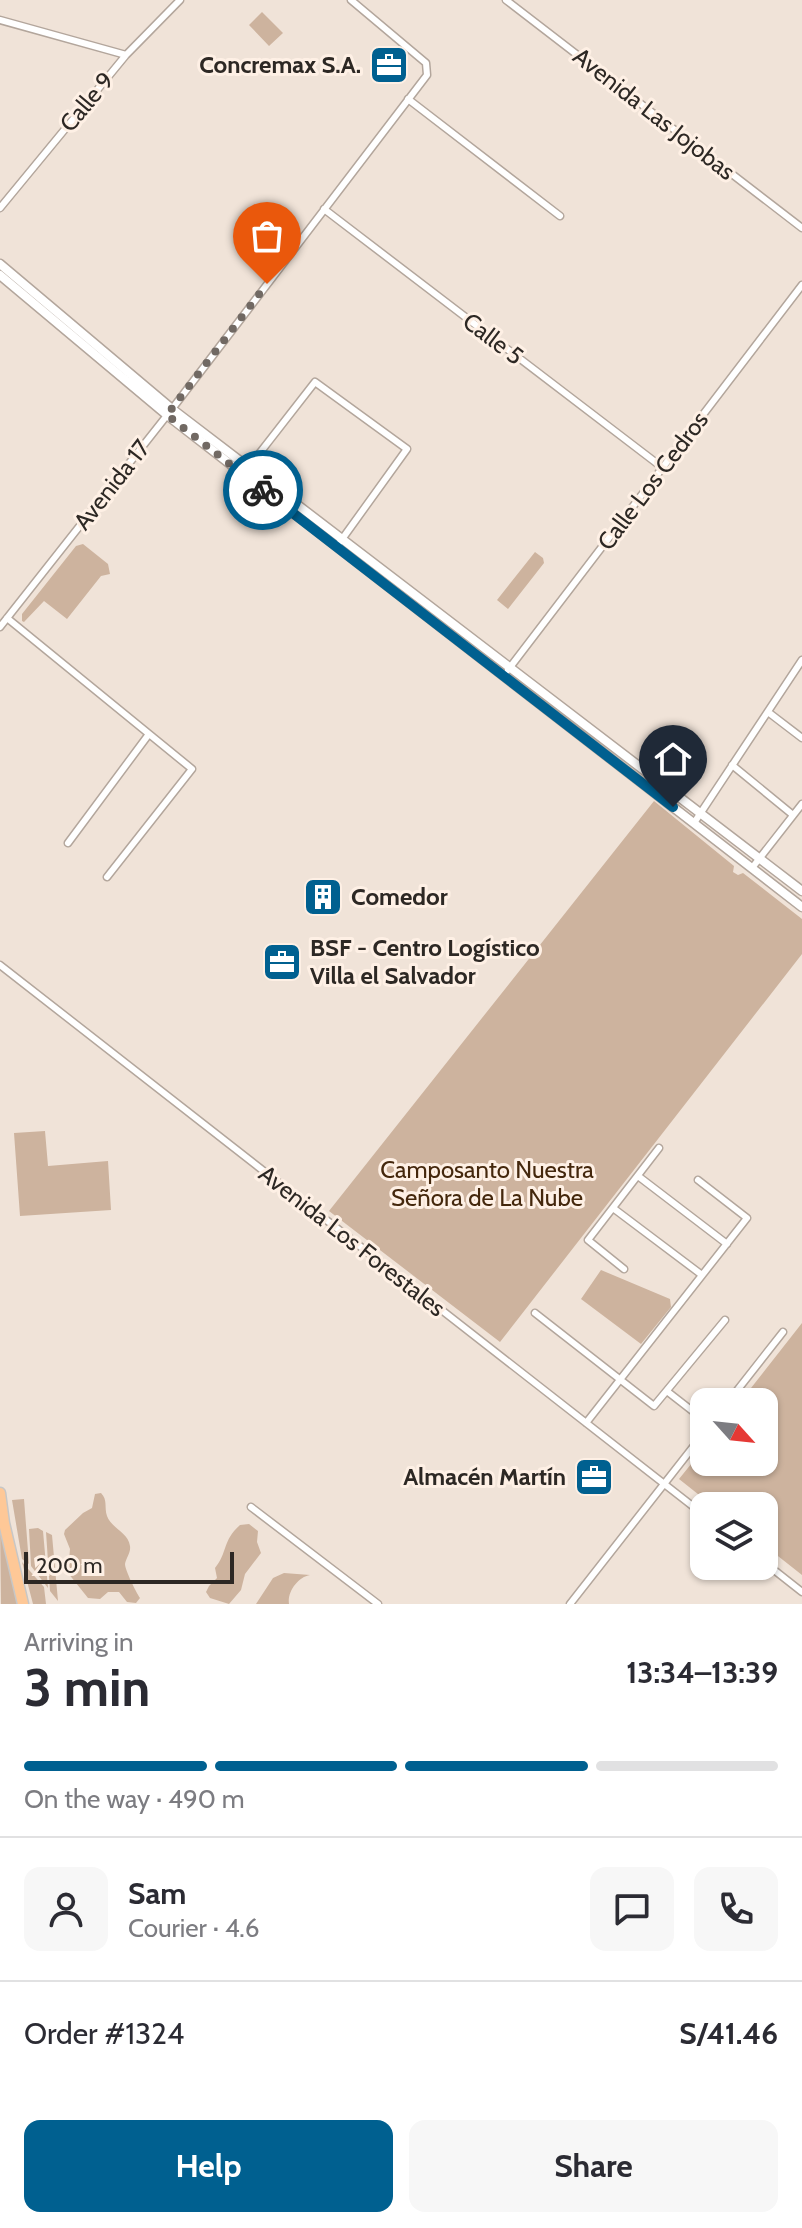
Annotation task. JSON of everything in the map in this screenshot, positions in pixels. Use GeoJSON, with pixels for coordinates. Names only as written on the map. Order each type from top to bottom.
{"type":"FeatureCollection","features":[{"type":"Feature","properties":{"kind":"main road"},"geometry":{"type":"LineString","coordinates":[[0,1493],[23,1604]]}},
{"type":"Feature","properties":{"kind":"street","name":"Calle 9"},"geometry":{"type":"LineString","coordinates":[[0,208],[126,55],[180,0]]}},
{"type":"Feature","properties":{"kind":"street","name":"Avenida 17"},"geometry":{"type":"LineString","coordinates":[[0,627],[170,412],[427,75],[426,63],[351,0]]}},
{"type":"Feature","properties":{"kind":"street","name":"Avenida Las Jojobas"},"geometry":{"type":"LineString","coordinates":[[506,0],[802,228]]}},
{"type":"Feature","properties":{"kind":"street"},"geometry":{"type":"LineString","coordinates":[[0,20],[126,55]]}},
{"type":"Feature","properties":{"kind":"street"},"geometry":{"type":"LineString","coordinates":[[408,99],[560,216]]}},
{"type":"Feature","properties":{"kind":"street","name":"Calle 5"},"geometry":{"type":"LineString","coordinates":[[324,209],[663,468]]}},
{"type":"Feature","properties":{"kind":"street"},"geometry":{"type":"LineString","coordinates":[[0,264],[170,412]]}},
{"type":"Feature","properties":{"kind":"street"},"geometry":{"type":"LineString","coordinates":[[0,275],[340,543],[802,889]]}},
{"type":"Feature","properties":{"kind":"street","name":"Calle Los Cedros"},"geometry":{"type":"LineString","coordinates":[[504,676],[802,285]]}},
{"type":"Feature","properties":{"kind":"street"},"geometry":{"type":"LineString","coordinates":[[246,471],[315,382],[407,449],[340,543]]}},
{"type":"Feature","properties":{"kind":"street"},"geometry":{"type":"LineString","coordinates":[[340,543],[504,676],[802,907]]}},
{"type":"Feature","properties":{"kind":"street"},"geometry":{"type":"LineString","coordinates":[[7,618],[192,769],[107,877]]}},
{"type":"Feature","properties":{"kind":"street"},"geometry":{"type":"LineString","coordinates":[[694,823],[799,671],[802,660]]}},
{"type":"Feature","properties":{"kind":"street"},"geometry":{"type":"LineString","coordinates":[[768,712],[802,738]]}},
{"type":"Feature","properties":{"kind":"street"},"geometry":{"type":"LineString","coordinates":[[68,843],[149,734]]}},
{"type":"Feature","properties":{"kind":"street"},"geometry":{"type":"LineString","coordinates":[[732,765],[793,815]]}},
{"type":"Feature","properties":{"kind":"street"},"geometry":{"type":"LineString","coordinates":[[752,868],[802,804]]}},
{"type":"Feature","properties":{"kind":"street","name":"Avenida Los Forestales"},"geometry":{"type":"LineString","coordinates":[[0,965],[690,1504]]}},
{"type":"Feature","properties":{"kind":"street"},"geometry":{"type":"LineString","coordinates":[[624,1269],[588,1240],[659,1148]]}},
{"type":"Feature","properties":{"kind":"street"},"geometry":{"type":"LineString","coordinates":[[638,1176],[727,1244]]}},
{"type":"Feature","properties":{"kind":"street"},"geometry":{"type":"LineString","coordinates":[[586,1423],[747,1218],[698,1180]]}},
{"type":"Feature","properties":{"kind":"street"},"geometry":{"type":"LineString","coordinates":[[613,1208],[702,1275]]}},
{"type":"Feature","properties":{"kind":"street"},"geometry":{"type":"LineString","coordinates":[[535,1313],[654,1406],[725,1320]]}},
{"type":"Feature","properties":{"kind":"street"},"geometry":{"type":"LineString","coordinates":[[739,1388],[783,1332]]}},
{"type":"Feature","properties":{"kind":"street"},"geometry":{"type":"LineString","coordinates":[[668,1392],[690,1409]]}},
{"type":"Feature","properties":{"kind":"street"},"geometry":{"type":"LineString","coordinates":[[570,1604],[690,1451]]}},
{"type":"Feature","properties":{"kind":"street"},"geometry":{"type":"LineString","coordinates":[[251,1507],[378,1604]]}},
{"type":"Feature","properties":{"kind":"street"},"geometry":{"type":"LineString","coordinates":[[778,1573],[802,1592]]}},
{"type":"Feature","properties":{"kind":"green space"},"geometry":{"type":"Polygon","coordinates":[[[262,12],[283,33],[269,46],[249,25],[262,12]]]}},
{"type":"Feature","properties":{"kind":"green space"},"geometry":{"type":"Polygon","coordinates":[[[83,544],[108,564],[110,574],[101,576],[67,619],[44,601],[22,621],[22,614],[76,546],[83,544]]]}},
{"type":"Feature","properties":{"kind":"green space"},"geometry":{"type":"Polygon","coordinates":[[[535,552],[544,563],[508,609],[497,600],[535,552]]]}},
{"type":"Feature","properties":{"kind":"green space","name":"Camposanto Nuestra Señora de La Nube"},"geometry":{"type":"Polygon","coordinates":[[[654,801],[734,866],[733,872],[738,875],[743,873],[802,919],[802,954],[500,1342],[329,1211],[654,801]]]}},
{"type":"Feature","properties":{"kind":"green space"},"geometry":{"type":"Polygon","coordinates":[[[45,1131],[48,1166],[108,1161],[111,1210],[20,1216],[14,1133],[45,1131]]]}},
{"type":"Feature","properties":{"kind":"green space"},"geometry":{"type":"Polygon","coordinates":[[[601,1270],[670,1299],[671,1307],[641,1344],[581,1299],[601,1270]]]}},
{"type":"Feature","properties":{"kind":"green space"},"geometry":{"type":"Polygon","coordinates":[[[802,1323],[802,1575],[778,1556],[778,1492],[695,1492],[679,1479],[690,1465],[690,1476],[778,1476],[778,1388],[751,1388],[802,1323]]]}},
{"type":"Feature","properties":{"kind":"green space"},"geometry":{"type":"Polygon","coordinates":[[[101,1493],[109,1520],[129,1541],[130,1551],[125,1564],[140,1598],[136,1603],[127,1602],[119,1592],[108,1592],[100,1599],[88,1598],[68,1573],[70,1549],[65,1530],[92,1508],[95,1494],[101,1493]]]}},
{"type":"Feature","properties":{"kind":"green space"},"geometry":{"type":"Polygon","coordinates":[[[24,1499],[29,1564],[22,1559],[12,1500],[24,1499]]]}},
{"type":"Feature","properties":{"kind":"green space"},"geometry":{"type":"Polygon","coordinates":[[[0,1523],[19,1604],[1,1604],[0,1523]]]}},
{"type":"Feature","properties":{"kind":"green space"},"geometry":{"type":"Polygon","coordinates":[[[249,1524],[258,1531],[257,1542],[261,1553],[245,1574],[241,1590],[229,1604],[210,1598],[206,1592],[217,1578],[215,1568],[230,1536],[240,1525],[249,1524]]]}},
{"type":"Feature","properties":{"kind":"green space"},"geometry":{"type":"Polygon","coordinates":[[[29,1529],[43,1531],[48,1588],[31,1566],[29,1529]]]}},
{"type":"Feature","properties":{"kind":"green space"},"geometry":{"type":"Polygon","coordinates":[[[46,1532],[52,1535],[58,1601],[50,1591],[46,1532]]]}},
{"type":"Feature","properties":{"kind":"green space"},"geometry":{"type":"Polygon","coordinates":[[[22,1562],[44,1587],[46,1604],[33,1604],[22,1562]]]}},
{"type":"Feature","properties":{"kind":"green space"},"geometry":{"type":"Polygon","coordinates":[[[284,1573],[310,1575],[294,1586],[289,1604],[256,1604],[273,1578],[284,1573]]]}},
{"type":"Feature","properties":{"kind":"way so far"},"geometry":{"type":"LineString","coordinates":[[263,490],[167,415],[267,284]]}},
{"type":"Feature","properties":{"kind":"place","name":"Concremax S.A."},"geometry":{"type":"Point","coordinates":[389,65]}},
{"type":"Feature","properties":{"kind":"place","name":"Comedor"},"geometry":{"type":"Point","coordinates":[323,897]}},
{"type":"Feature","properties":{"kind":"place","name":"BSF - Centro Logístico Villa el Salvador"},"geometry":{"type":"Point","coordinates":[282,962]}},
{"type":"Feature","properties":{"kind":"place","name":"Almacén Martín"},"geometry":{"type":"Point","coordinates":[594,1477]}},
{"type":"Feature","properties":{"kind":"route"},"geometry":{"type":"LineString","coordinates":[[263,490],[673,807]]}}]}
